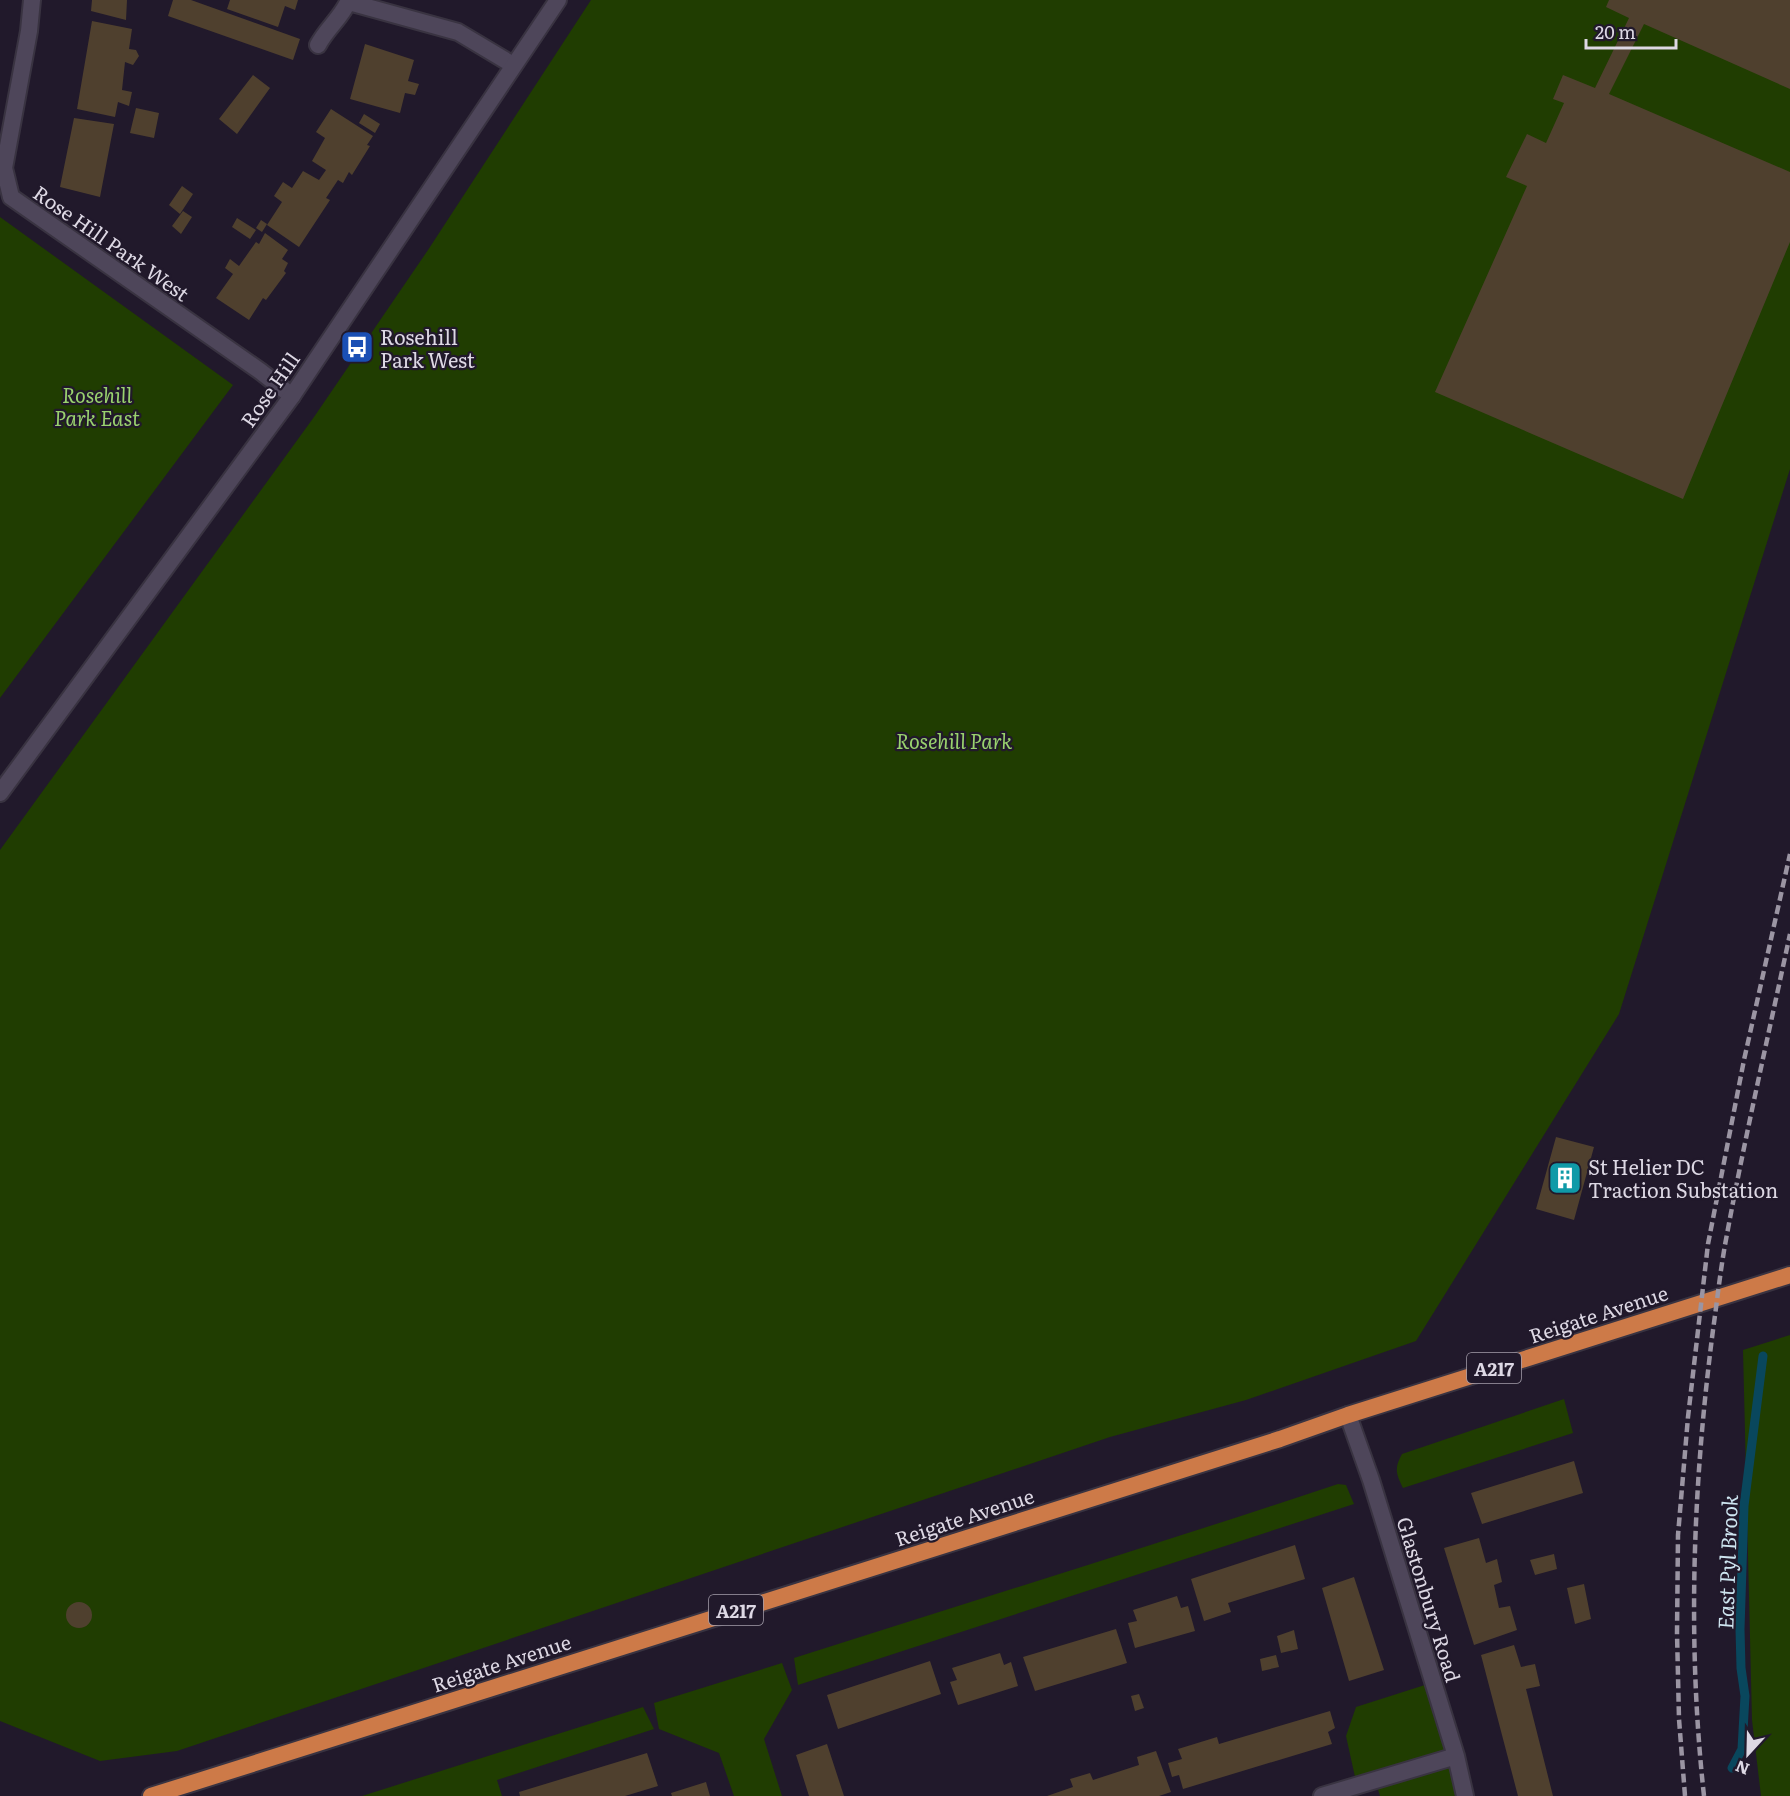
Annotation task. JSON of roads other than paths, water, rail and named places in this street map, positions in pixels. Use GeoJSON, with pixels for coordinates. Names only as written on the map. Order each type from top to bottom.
{"type":"FeatureCollection","features":[{"type":"Feature","properties":{"kind":"highway","name":"Reigate Avenue"},"geometry":{"type":"LineString","coordinates":[[151,1796],[1790,1275]]}},
{"type":"Feature","properties":{"kind":"street","name":"Rose Hill Park West"},"geometry":{"type":"LineString","coordinates":[[32,0],[28,42],[4,168],[11,197],[250,364],[292,396]]}},
{"type":"Feature","properties":{"kind":"street","name":"Rose Hill"},"geometry":{"type":"LineString","coordinates":[[0,793],[292,396],[558,0]]}},
{"type":"Feature","properties":{"kind":"street"},"geometry":{"type":"LineString","coordinates":[[318,45],[324,33],[343,13],[349,1],[458,32],[513,65]]}},
{"type":"Feature","properties":{"kind":"street","name":"Glastonbury Road"},"geometry":{"type":"LineString","coordinates":[[1348,1415],[1371,1480],[1456,1756],[1465,1796]]}},
{"type":"Feature","properties":{"kind":"street"},"geometry":{"type":"LineString","coordinates":[[1322,1796],[1456,1756]]}},
{"type":"Feature","properties":{"kind":"waterway","name":"East Pyl Brook"},"geometry":{"type":"LineString","coordinates":[[1732,1768],[1742,1749],[1745,1696],[1741,1668],[1740,1629],[1744,1506],[1763,1356]]}},
{"type":"Feature","properties":{"kind":"railway"},"geometry":{"type":"LineString","coordinates":[[1685,1796],[1679,1719],[1677,1633],[1678,1535],[1688,1417],[1708,1244],[1744,1060],[1790,854]]}},
{"type":"Feature","properties":{"kind":"railway"},"geometry":{"type":"LineString","coordinates":[[1704,1796],[1695,1679],[1694,1621],[1697,1504],[1706,1388],[1725,1245],[1790,934]]}},
{"type":"Feature","properties":{"kind":"place","name":"Rosehill Park West"},"geometry":{"type":"Point","coordinates":[357,347]}},
{"type":"Feature","properties":{"kind":"place","name":"St Helier DC Traction Substation"},"geometry":{"type":"Point","coordinates":[1565,1178]}},
{"type":"Feature","properties":{"kind":"park label","name":"Rosehill Park East"},"geometry":{"type":"Point","coordinates":[97,406]}},
{"type":"Feature","properties":{"kind":"park label","name":"Rosehill Park"},"geometry":{"type":"Point","coordinates":[954,740]}}]}
